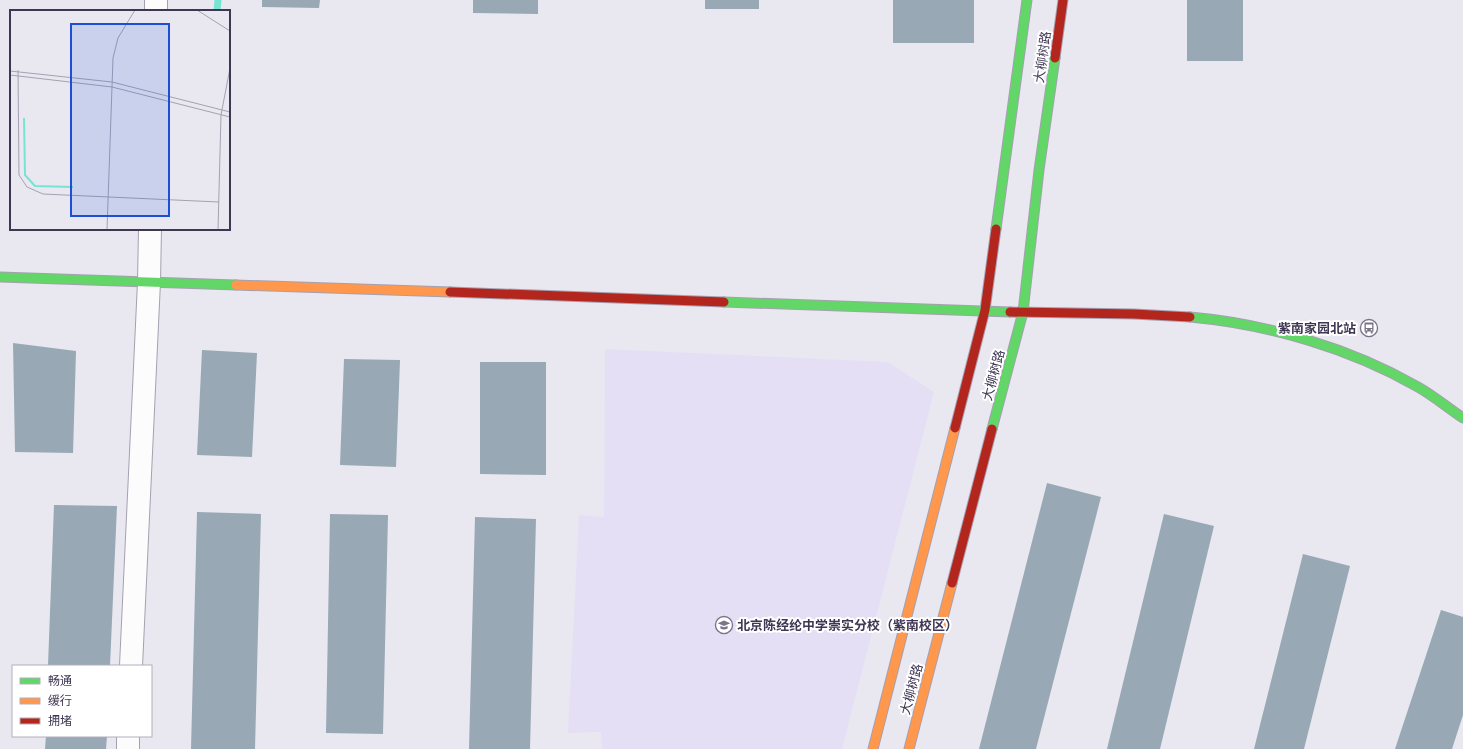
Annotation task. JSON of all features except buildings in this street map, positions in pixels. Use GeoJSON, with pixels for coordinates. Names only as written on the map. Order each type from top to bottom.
{"type":"FeatureCollection","features":[{"type":"Feature","properties":{"kind":"street","name":"大柳树路"},"geometry":{"type":"LineString","coordinates":[[873,749],[985,310],[1027,0]]}},
{"type":"Feature","properties":{"kind":"street","name":"大柳树路"},"geometry":{"type":"LineString","coordinates":[[909,749],[1023,312],[1039,170],[1063,0]]}},
{"type":"Feature","properties":{"kind":"street"},"geometry":{"type":"LineString","coordinates":[[131,665],[149,282],[150,230]]}},
{"type":"Feature","properties":{"kind":"street"},"geometry":{"type":"LineString","coordinates":[[0,277],[1023,312],[1154,314],[1202,318],[1255,326],[1305,339],[1354,357],[1414,384],[1463,418]]}},
{"type":"Feature","properties":{"kind":"street"},"geometry":{"type":"LineString","coordinates":[[128,737],[128,749]]}},
{"type":"Feature","properties":{"kind":"shaded area","name":"北京陈经纶中学崇实分校（紫南校区）"},"geometry":{"type":"Polygon","coordinates":[[[605,349],[888,362],[934,392],[842,749],[602,749],[601,732],[568,733],[579,515],[604,517],[605,349]]]}},
{"type":"Feature","properties":{"kind":"waterway"},"geometry":{"type":"LineString","coordinates":[[217,10],[218,0]]}},
{"type":"Feature","properties":{"kind":"traffic: fast"},"geometry":{"type":"LineString","coordinates":[[996,229],[1027,0]]}},
{"type":"Feature","properties":{"kind":"traffic: fast"},"geometry":{"type":"LineString","coordinates":[[992,429],[1023,312],[1039,170],[1055,58]]}},
{"type":"Feature","properties":{"kind":"traffic: fast"},"geometry":{"type":"LineString","coordinates":[[0,277],[236,285]]}},
{"type":"Feature","properties":{"kind":"traffic: fast"},"geometry":{"type":"LineString","coordinates":[[724,302],[1010,312]]}},
{"type":"Feature","properties":{"kind":"traffic: fast"},"geometry":{"type":"LineString","coordinates":[[1190,317],[1249,325],[1308,340],[1337,350],[1392,373],[1418,387],[1463,418]]}},
{"type":"Feature","properties":{"kind":"traffic: slow"},"geometry":{"type":"LineString","coordinates":[[236,285],[450,292]]}},
{"type":"Feature","properties":{"kind":"traffic: slow"},"geometry":{"type":"LineString","coordinates":[[873,749],[955,428]]}},
{"type":"Feature","properties":{"kind":"traffic: slow"},"geometry":{"type":"LineString","coordinates":[[909,749],[952,583]]}},
{"type":"Feature","properties":{"kind":"traffic: jam"},"geometry":{"type":"LineString","coordinates":[[1055,58],[1063,0]]}},
{"type":"Feature","properties":{"kind":"traffic: jam"},"geometry":{"type":"LineString","coordinates":[[955,428],[985,310],[996,229]]}},
{"type":"Feature","properties":{"kind":"traffic: jam"},"geometry":{"type":"LineString","coordinates":[[450,292],[724,302]]}},
{"type":"Feature","properties":{"kind":"traffic: jam"},"geometry":{"type":"LineString","coordinates":[[1010,312],[1134,314],[1190,317]]}},
{"type":"Feature","properties":{"kind":"traffic: jam"},"geometry":{"type":"LineString","coordinates":[[952,583],[992,429]]}},
{"type":"Feature","properties":{"kind":"place","name":"紫南家园北站"},"geometry":{"type":"Point","coordinates":[1369,328]}},
{"type":"Feature","properties":{"kind":"place","name":"北京陈经纶中学崇实分校（紫南校区）"},"geometry":{"type":"Point","coordinates":[724,625]}}]}
